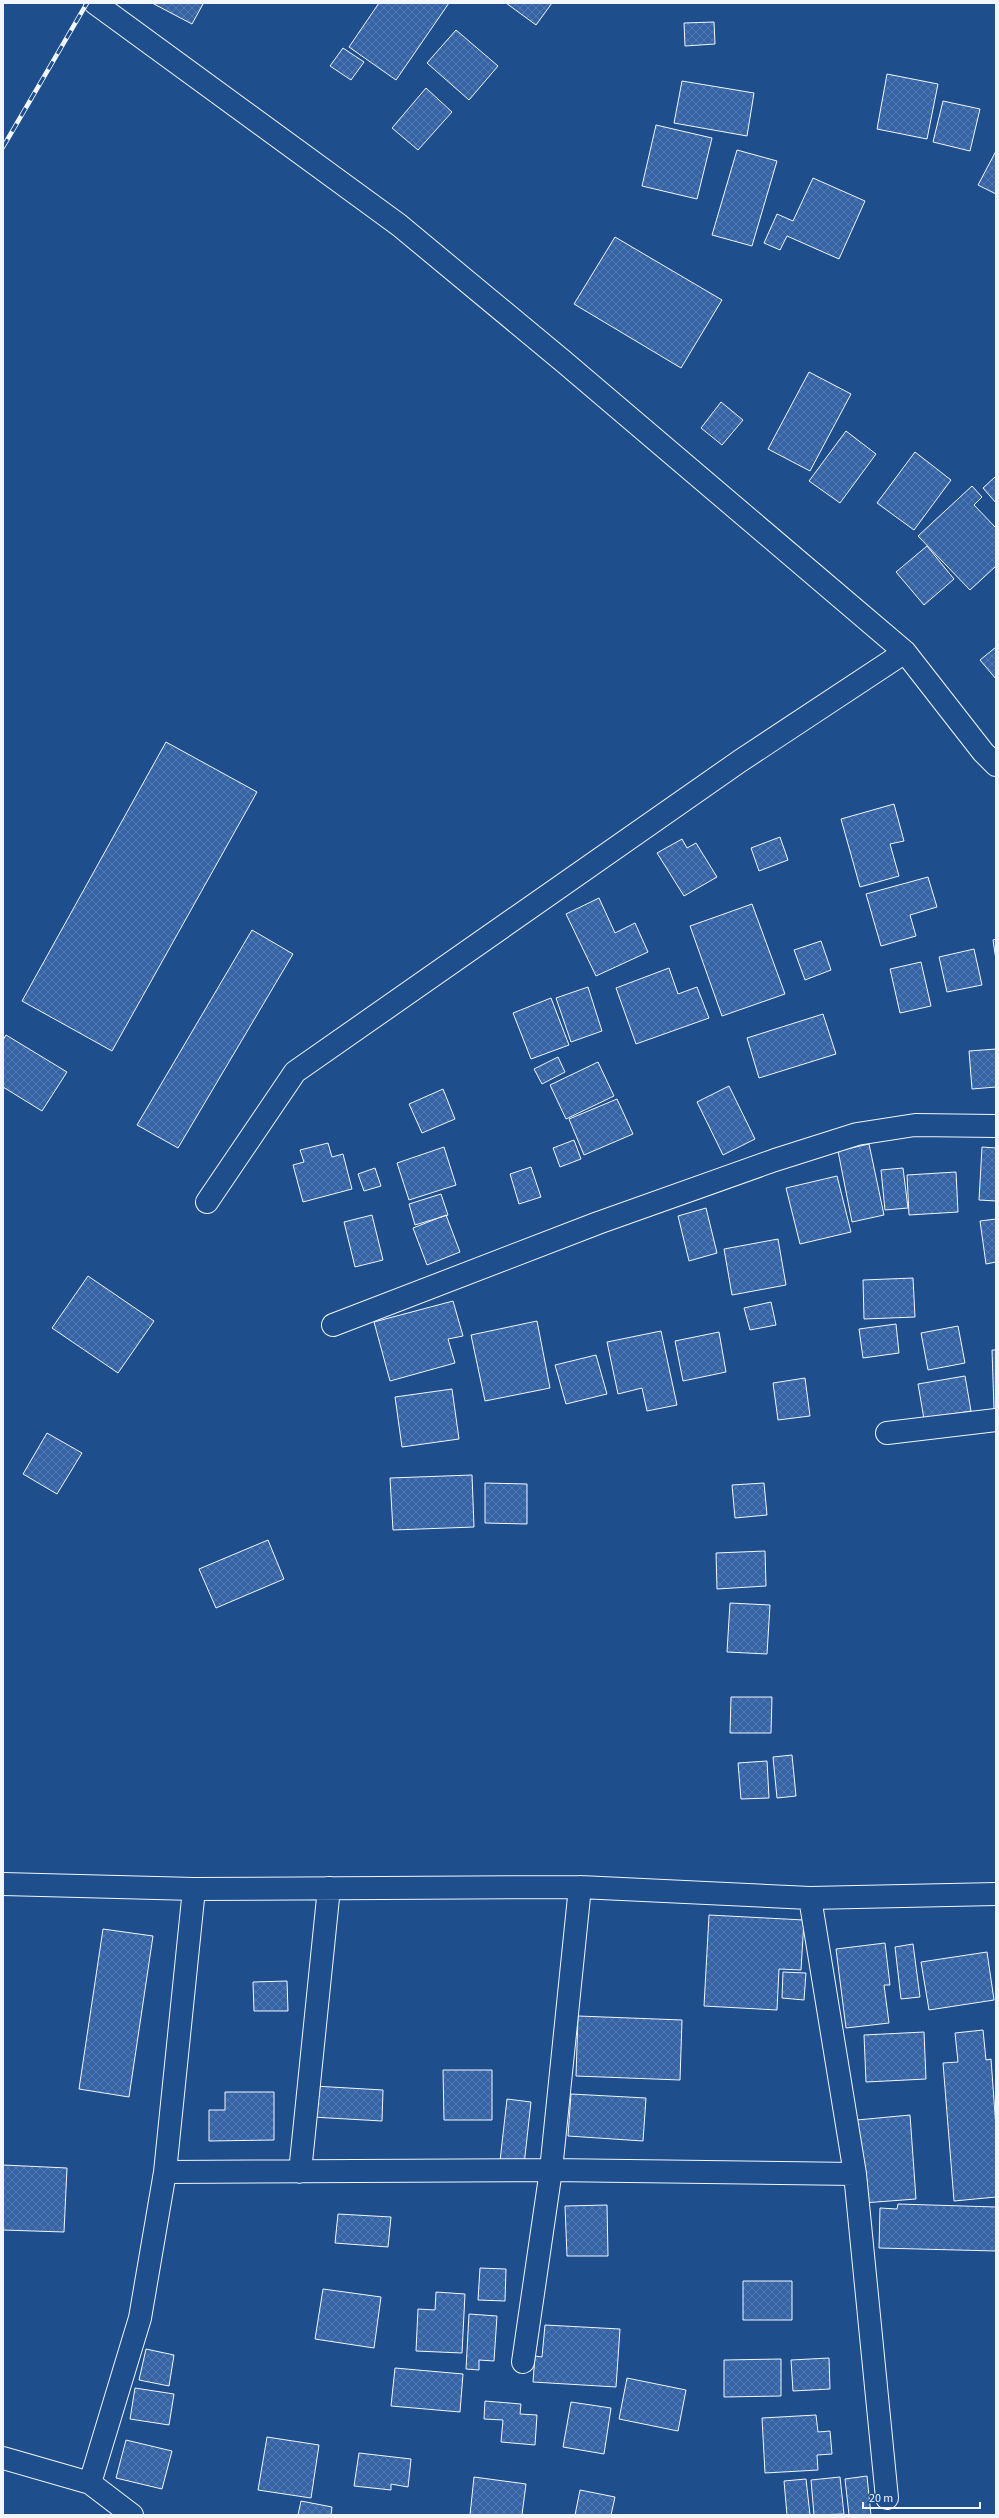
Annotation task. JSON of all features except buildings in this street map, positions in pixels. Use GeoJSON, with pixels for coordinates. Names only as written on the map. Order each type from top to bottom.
{"type":"FeatureCollection","features":[{"type":"Feature","properties":{"kind":"street"},"geometry":{"type":"LineString","coordinates":[[99,4],[399,225],[905,652],[992,753]]}},
{"type":"Feature","properties":{"kind":"street"},"geometry":{"type":"LineString","coordinates":[[207,1202],[295,1072],[740,761],[905,652]]}},
{"type":"Feature","properties":{"kind":"street"},"geometry":{"type":"LineString","coordinates":[[333,1325],[598,1223],[775,1160],[857,1134],[915,1125],[996,1126]]}},
{"type":"Feature","properties":{"kind":"street"},"geometry":{"type":"LineString","coordinates":[[887,1433],[996,1420]]}},
{"type":"Feature","properties":{"kind":"street"},"geometry":{"type":"LineString","coordinates":[[3,1884],[194,1889],[580,1887],[810,1898],[996,1894]]}},
{"type":"Feature","properties":{"kind":"street"},"geometry":{"type":"LineString","coordinates":[[523,2362],[551,2170],[580,1887]]}},
{"type":"Feature","properties":{"kind":"street"},"geometry":{"type":"LineString","coordinates":[[300,2172],[329,1888]]}},
{"type":"Feature","properties":{"kind":"street"},"geometry":{"type":"LineString","coordinates":[[90,2483],[140,2318],[165,2172],[194,1889]]}},
{"type":"Feature","properties":{"kind":"street"},"geometry":{"type":"LineString","coordinates":[[810,1898],[855,2174],[887,2498]]}},
{"type":"Feature","properties":{"kind":"street"},"geometry":{"type":"LineString","coordinates":[[165,2172],[551,2170],[855,2174]]}},
{"type":"Feature","properties":{"kind":"street"},"geometry":{"type":"LineString","coordinates":[[3,2458],[90,2483],[132,2515]]}},
{"type":"Feature","properties":{"kind":"railway"},"geometry":{"type":"LineString","coordinates":[[3,147],[87,3]]}}]}
